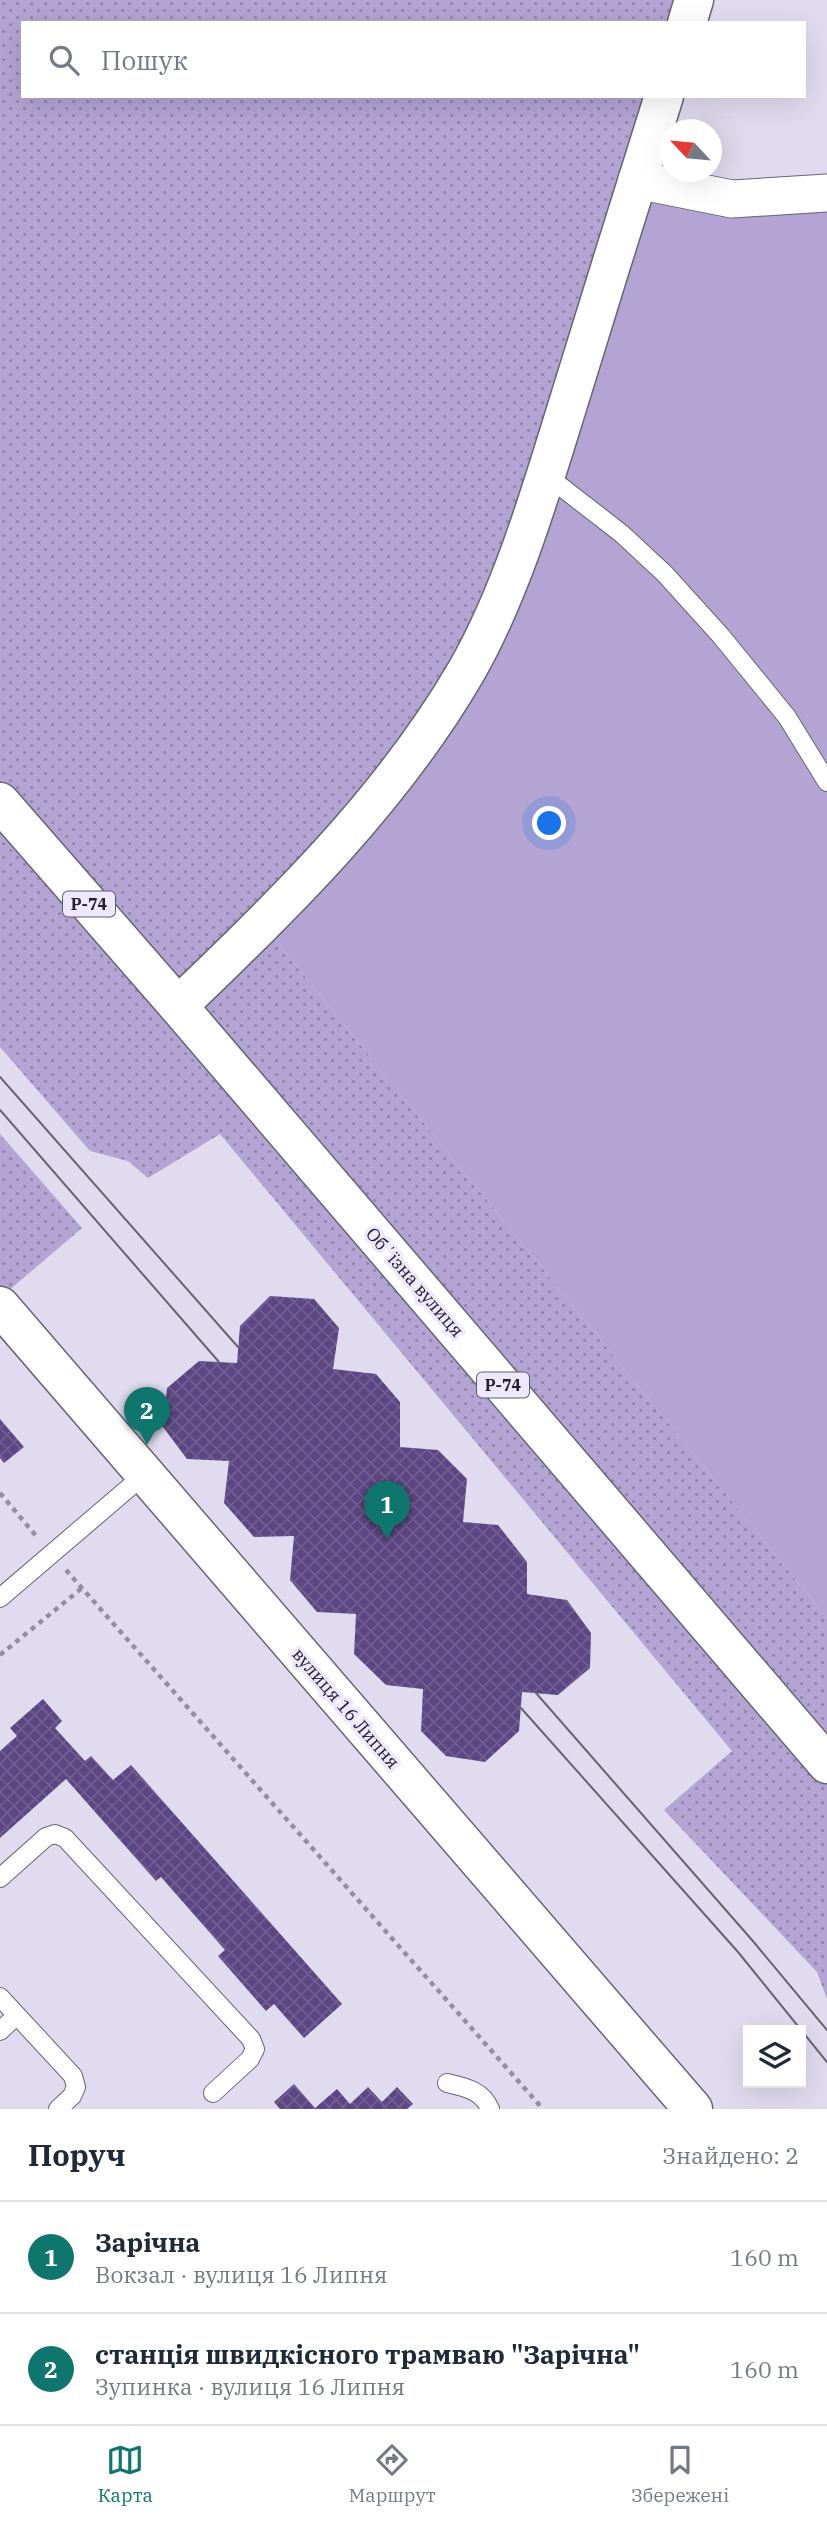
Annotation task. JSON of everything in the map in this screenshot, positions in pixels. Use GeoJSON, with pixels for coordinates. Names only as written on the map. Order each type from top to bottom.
{"type":"FeatureCollection","features":[{"type":"Feature","properties":{"kind":"main road"},"geometry":{"type":"LineString","coordinates":[[688,21],[694,0]]}},
{"type":"Feature","properties":{"kind":"main road"},"geometry":{"type":"LineString","coordinates":[[178,1006],[263,925],[340,841],[426,734],[467,669],[499,603],[546,475],[663,98]]}},
{"type":"Feature","properties":{"kind":"main road","name":"Обʼїзна вулиця"},"geometry":{"type":"LineString","coordinates":[[0,802],[827,1764]]}},
{"type":"Feature","properties":{"kind":"main road","name":"вулиця 16 Липня"},"geometry":{"type":"LineString","coordinates":[[0,1306],[692,2109]]}},
{"type":"Feature","properties":{"kind":"street"},"geometry":{"type":"LineString","coordinates":[[637,180],[732,199],[827,193]]}},
{"type":"Feature","properties":{"kind":"lane"},"geometry":{"type":"LineString","coordinates":[[546,475],[622,534],[665,574],[721,636],[787,717],[827,782]]}},
{"type":"Feature","properties":{"kind":"lane"},"geometry":{"type":"LineString","coordinates":[[0,1598],[145,1474]]}},
{"type":"Feature","properties":{"kind":"lane"},"geometry":{"type":"LineString","coordinates":[[0,1878],[46,1837],[55,1834],[65,1838],[251,2039],[255,2049],[250,2059],[213,2093]]}},
{"type":"Feature","properties":{"kind":"lane"},"geometry":{"type":"LineString","coordinates":[[0,1997],[73,2076],[76,2087],[72,2096],[58,2109]]}},
{"type":"Feature","properties":{"kind":"lane"},"geometry":{"type":"LineString","coordinates":[[0,2031],[16,2016]]}},
{"type":"Feature","properties":{"kind":"lane"},"geometry":{"type":"LineString","coordinates":[[447,2083],[472,2089],[487,2103],[489,2109]]}},
{"type":"Feature","properties":{"kind":"path"},"geometry":{"type":"LineString","coordinates":[[0,1493],[543,2109]]}},
{"type":"Feature","properties":{"kind":"path"},"geometry":{"type":"LineString","coordinates":[[0,1655],[82,1588]]}},
{"type":"Feature","properties":{"kind":"shaded area"},"geometry":{"type":"Polygon","coordinates":[[[0,0],[694,0],[688,21],[21,21],[21,98],[663,98],[467,669],[263,925],[827,1618],[827,1999],[817,1972],[664,1810],[732,1751],[220,1134],[148,1178],[128,1161],[90,1151],[0,1047],[0,0]]]}},
{"type":"Feature","properties":{"kind":"shaded area"},"geometry":{"type":"Polygon","coordinates":[[[637,180],[827,193],[827,1618],[263,925],[467,669],[637,180]]]}},
{"type":"Feature","properties":{"kind":"shaded area"},"geometry":{"type":"Polygon","coordinates":[[[0,1134],[82,1228],[0,1298],[0,1134]]]}},
{"type":"Feature","properties":{"kind":"building"},"geometry":{"type":"Polygon","coordinates":[[[270,1296],[314,1299],[339,1328],[333,1369],[376,1374],[400,1402],[400,1447],[438,1450],[467,1479],[463,1522],[498,1525],[527,1562],[527,1594],[567,1600],[591,1633],[590,1668],[558,1695],[522,1692],[519,1731],[485,1762],[446,1756],[421,1731],[423,1689],[386,1685],[354,1654],[356,1614],[317,1612],[290,1580],[294,1536],[254,1537],[224,1503],[229,1461],[187,1459],[163,1427],[167,1388],[199,1361],[237,1363],[240,1326],[270,1296]]]}},
{"type":"Feature","properties":{"kind":"building"},"geometry":{"type":"Polygon","coordinates":[[[0,1419],[24,1447],[4,1463],[0,1458],[0,1419]]]}},
{"type":"Feature","properties":{"kind":"building"},"geometry":{"type":"Polygon","coordinates":[[[43,1699],[62,1721],[55,1728],[85,1761],[91,1756],[113,1780],[131,1765],[342,2004],[304,2038],[274,2004],[266,2011],[218,1956],[225,1950],[161,1877],[156,1881],[66,1779],[0,1838],[0,1751],[17,1736],[10,1728],[43,1699]]]}},
{"type":"Feature","properties":{"kind":"building"},"geometry":{"type":"Polygon","coordinates":[[[294,2084],[315,2108],[337,2089],[350,2104],[368,2087],[382,2102],[397,2087],[413,2104],[407,2109],[280,2109],[274,2102],[294,2084]]]}},
{"type":"Feature","properties":{"kind":"tram line"},"geometry":{"type":"LineString","coordinates":[[0,1077],[238,1347]]}},
{"type":"Feature","properties":{"kind":"tram line"},"geometry":{"type":"LineString","coordinates":[[0,1110],[219,1362]]}},
{"type":"Feature","properties":{"kind":"tram line"},"geometry":{"type":"LineString","coordinates":[[536,1693],[827,2030]]}},
{"type":"Feature","properties":{"kind":"tram line"},"geometry":{"type":"LineString","coordinates":[[521,1708],[738,1952],[827,2062]]}},
{"type":"Feature","properties":{"kind":"place","name":"станція швидкісного трамваю \"Зарічна\""},"geometry":{"type":"Point","coordinates":[147,1445]}},
{"type":"Feature","properties":{"kind":"place","name":"Зарічна"},"geometry":{"type":"Point","coordinates":[387,1539]}}]}
